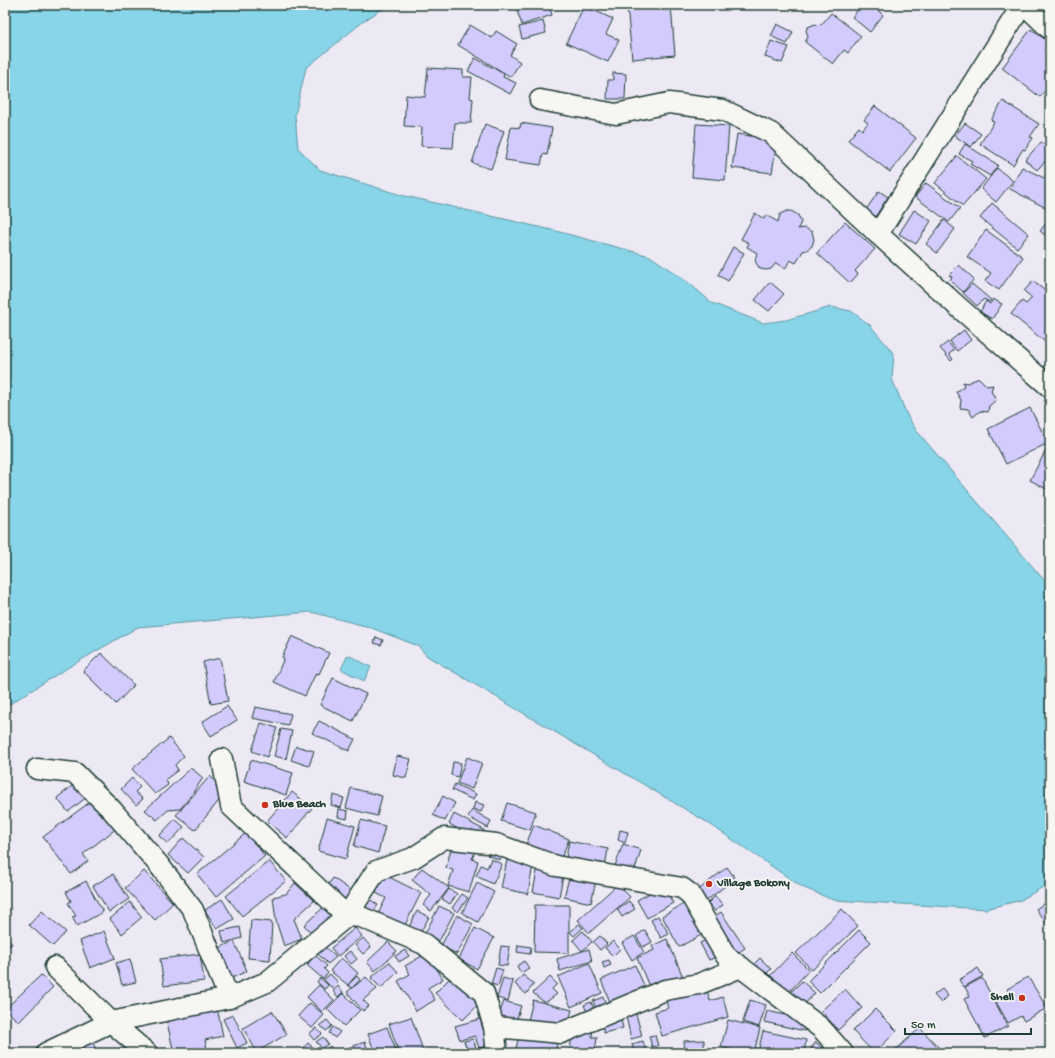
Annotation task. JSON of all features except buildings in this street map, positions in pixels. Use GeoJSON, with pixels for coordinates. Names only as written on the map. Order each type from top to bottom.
{"type":"FeatureCollection","features":[{"type":"Feature","properties":{"kind":"street"},"geometry":{"type":"LineString","coordinates":[[878,234],[1023,5],[1050,29]]}},
{"type":"Feature","properties":{"kind":"street"},"geometry":{"type":"LineString","coordinates":[[540,100],[616,114],[669,103],[722,110],[772,133],[878,234],[1050,387]]}},
{"type":"Feature","properties":{"kind":"street"},"geometry":{"type":"LineString","coordinates":[[222,758],[231,806],[347,916],[361,917],[424,944],[484,993],[494,1027],[497,1053]]}},
{"type":"Feature","properties":{"kind":"street"},"geometry":{"type":"LineString","coordinates":[[37,769],[75,773],[112,810],[159,865],[193,910],[230,998]]}},
{"type":"Feature","properties":{"kind":"street"},"geometry":{"type":"LineString","coordinates":[[46,1053],[111,1022],[230,998],[268,982],[347,916],[376,871],[413,858],[444,838],[496,844],[556,866],[682,888],[690,894],[726,956],[821,1028],[843,1053]]}},
{"type":"Feature","properties":{"kind":"street"},"geometry":{"type":"LineString","coordinates":[[55,967],[111,1022],[147,1053]]}},
{"type":"Feature","properties":{"kind":"street"},"geometry":{"type":"LineString","coordinates":[[494,1027],[561,1033],[665,990],[699,984],[742,967]]}},
{"type":"Feature","properties":{"kind":"water"},"geometry":{"type":"Polygon","coordinates":[[[5,5],[388,5],[364,21],[306,68],[295,115],[298,148],[320,170],[401,195],[556,231],[650,256],[689,283],[712,303],[763,323],[786,320],[831,307],[851,311],[870,325],[894,354],[892,379],[907,415],[916,430],[1050,587],[1050,883],[1021,900],[986,909],[833,900],[802,887],[705,821],[427,656],[418,646],[369,627],[311,612],[138,627],[69,667],[8,705],[5,709],[5,5]]]}},
{"type":"Feature","properties":{"kind":"water"},"geometry":{"type":"Polygon","coordinates":[[[348,655],[371,667],[364,681],[341,669],[348,655]]]}},
{"type":"Feature","properties":{"kind":"place","name":"Blue Beach"},"geometry":{"type":"Point","coordinates":[265,805]}},
{"type":"Feature","properties":{"kind":"place","name":"Village Bokony"},"geometry":{"type":"Point","coordinates":[709,884]}},
{"type":"Feature","properties":{"kind":"place","name":"Shell"},"geometry":{"type":"Point","coordinates":[1022,998]}}]}
